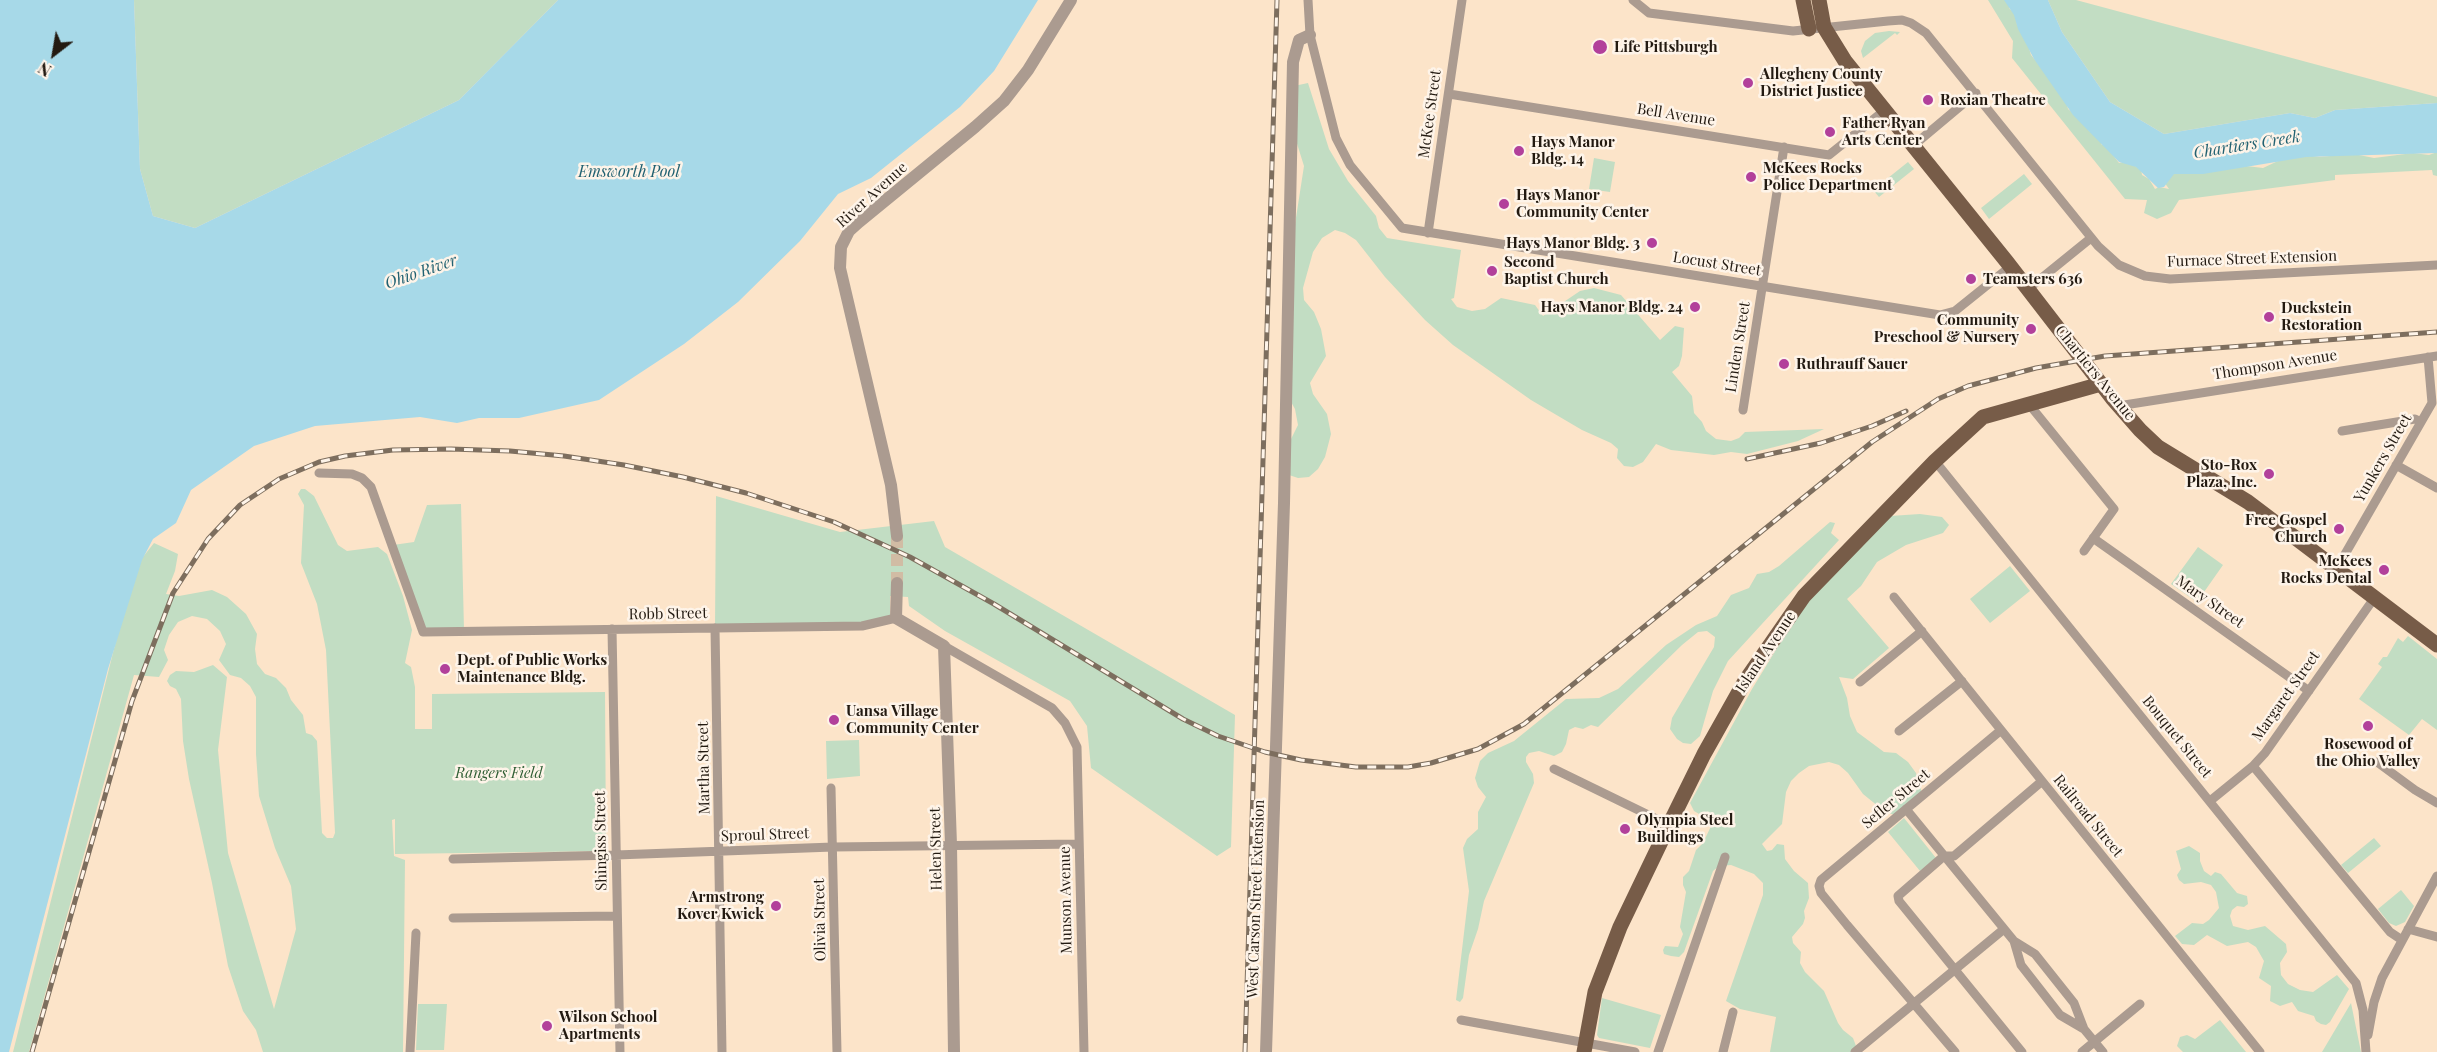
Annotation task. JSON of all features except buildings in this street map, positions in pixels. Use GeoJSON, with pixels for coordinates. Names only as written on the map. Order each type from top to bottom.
{"type":"FeatureCollection","features":[{"type":"Feature","properties":{"kind":"main road"},"geometry":{"type":"LineString","coordinates":[[1803,0],[1817,28]]}},
{"type":"Feature","properties":{"kind":"main road"},"geometry":{"type":"LineString","coordinates":[[1817,28],[1819,0]]}},
{"type":"Feature","properties":{"kind":"main road","name":"Chartiers Avenue"},"geometry":{"type":"LineString","coordinates":[[1817,28],[2011,266],[2118,406],[2158,447],[2248,502],[2437,645]]}},
{"type":"Feature","properties":{"kind":"main road","name":"Island Avenue"},"geometry":{"type":"LineString","coordinates":[[1584,1047],[1592,999],[1620,927],[1739,691],[1771,640],[1804,596],[1935,461],[1983,417],[2101,384]]}},
{"type":"Feature","properties":{"kind":"street","name":"River Avenue"},"geometry":{"type":"LineString","coordinates":[[897,536],[891,485],[840,268],[841,247],[849,231],[859,222],[1004,101],[1028,70],[1071,0]]}},
{"type":"Feature","properties":{"kind":"street"},"geometry":{"type":"LineString","coordinates":[[1308,0],[1310,35]]}},
{"type":"Feature","properties":{"kind":"street","name":"McKee Street"},"geometry":{"type":"LineString","coordinates":[[1428,233],[1462,0]]}},
{"type":"Feature","properties":{"kind":"street","name":"Furnace Street Extension"},"geometry":{"type":"LineString","coordinates":[[1634,0],[1649,13],[1793,31],[1888,21],[1903,20],[1911,23],[1926,33],[2108,256],[2127,270],[2145,276],[2170,279],[2437,265]]}},
{"type":"Feature","properties":{"kind":"street","name":"Locust Street"},"geometry":{"type":"LineString","coordinates":[[1310,35],[1332,126],[1342,152],[1402,228],[1947,315],[2011,266]]}},
{"type":"Feature","properties":{"kind":"street","name":"West Carson Street Extension"},"geometry":{"type":"LineString","coordinates":[[1266,1052],[1284,503],[1293,62],[1299,40],[1310,35]]}},
{"type":"Feature","properties":{"kind":"street"},"geometry":{"type":"LineString","coordinates":[[1914,145],[1976,93]]}},
{"type":"Feature","properties":{"kind":"street","name":"Bell Avenue"},"geometry":{"type":"LineString","coordinates":[[1449,94],[1829,155],[1885,110]]}},
{"type":"Feature","properties":{"kind":"street","name":"Linden Street"},"geometry":{"type":"LineString","coordinates":[[1743,410],[1784,147]]}},
{"type":"Feature","properties":{"kind":"street"},"geometry":{"type":"LineString","coordinates":[[2028,289],[2091,237]]}},
{"type":"Feature","properties":{"kind":"street","name":"Thompson Avenue"},"geometry":{"type":"LineString","coordinates":[[2118,406],[2432,356]]}},
{"type":"Feature","properties":{"kind":"street","name":"Yunkers Street"},"geometry":{"type":"LineString","coordinates":[[2337,568],[2432,403],[2432,356]]}},
{"type":"Feature","properties":{"kind":"street"},"geometry":{"type":"LineString","coordinates":[[2028,403],[2114,509],[2084,551]]}},
{"type":"Feature","properties":{"kind":"street"},"geometry":{"type":"LineString","coordinates":[[2342,431],[2415,419],[2421,422]]}},
{"type":"Feature","properties":{"kind":"street","name":"Bouquet Street"},"geometry":{"type":"LineString","coordinates":[[1935,461],[2356,983],[2363,1010],[2366,1049]]}},
{"type":"Feature","properties":{"kind":"street"},"geometry":{"type":"LineString","coordinates":[[2396,465],[2437,488]]}},
{"type":"Feature","properties":{"kind":"street","name":"Robb Street"},"geometry":{"type":"LineString","coordinates":[[320,473],[352,474],[362,478],[371,487],[423,632],[862,626],[896,618]]}},
{"type":"Feature","properties":{"kind":"street","name":"Mary Street"},"geometry":{"type":"LineString","coordinates":[[2093,538],[2308,691]]}},
{"type":"Feature","properties":{"kind":"street"},"geometry":{"type":"LineString","coordinates":[[897,583],[896,618],[944,646]]}},
{"type":"Feature","properties":{"kind":"street","name":"Railroad Street"},"geometry":{"type":"LineString","coordinates":[[1894,597],[2260,1052]]}},
{"type":"Feature","properties":{"kind":"street","name":"Margaret Street"},"geometry":{"type":"LineString","coordinates":[[2210,801],[2253,766],[2265,753],[2375,597]]}},
{"type":"Feature","properties":{"kind":"street","name":"Martha Street"},"geometry":{"type":"LineString","coordinates":[[715,628],[723,1052]]}},
{"type":"Feature","properties":{"kind":"street","name":"Shingiss Street"},"geometry":{"type":"LineString","coordinates":[[612,629],[620,1052]]}},
{"type":"Feature","properties":{"kind":"street"},"geometry":{"type":"LineString","coordinates":[[1860,682],[1922,631]]}},
{"type":"Feature","properties":{"kind":"street","name":"Munson Avenue"},"geometry":{"type":"LineString","coordinates":[[944,646],[1052,708],[1065,723],[1077,747],[1084,1052]]}},
{"type":"Feature","properties":{"kind":"street","name":"Helen Street"},"geometry":{"type":"LineString","coordinates":[[944,646],[951,845],[954,1052]]}},
{"type":"Feature","properties":{"kind":"street"},"geometry":{"type":"LineString","coordinates":[[1899,731],[1962,681]]}},
{"type":"Feature","properties":{"kind":"street","name":"Sefler Street"},"geometry":{"type":"LineString","coordinates":[[1914,1004],[1821,893],[1819,886],[1821,880],[2000,731]]}},
{"type":"Feature","properties":{"kind":"street"},"geometry":{"type":"LineString","coordinates":[[2378,762],[2415,790],[2437,803]]}},
{"type":"Feature","properties":{"kind":"street"},"geometry":{"type":"LineString","coordinates":[[2253,766],[2390,932],[2402,940]]}},
{"type":"Feature","properties":{"kind":"street"},"geometry":{"type":"LineString","coordinates":[[1554,768],[1670,825]]}},
{"type":"Feature","properties":{"kind":"street"},"geometry":{"type":"LineString","coordinates":[[2022,1052],[1899,901],[1898,896],[2041,782]]}},
{"type":"Feature","properties":{"kind":"street","name":"Olivia Street"},"geometry":{"type":"LineString","coordinates":[[831,788],[837,1052]]}},
{"type":"Feature","properties":{"kind":"street"},"geometry":{"type":"LineString","coordinates":[[1906,809],[1949,856],[2014,941],[2034,954],[2074,1003],[2084,1029],[2103,1052]]}},
{"type":"Feature","properties":{"kind":"street","name":"Sproul Street"},"geometry":{"type":"LineString","coordinates":[[453,859],[833,847],[1079,844]]}},
{"type":"Feature","properties":{"kind":"street"},"geometry":{"type":"LineString","coordinates":[[1658,1052],[1725,857]]}},
{"type":"Feature","properties":{"kind":"street"},"geometry":{"type":"LineString","coordinates":[[2366,1049],[2378,988],[2437,876]]}},
{"type":"Feature","properties":{"kind":"street"},"geometry":{"type":"LineString","coordinates":[[453,918],[617,916]]}},
{"type":"Feature","properties":{"kind":"street"},"geometry":{"type":"LineString","coordinates":[[1855,1052],[2004,929]]}},
{"type":"Feature","properties":{"kind":"street"},"geometry":{"type":"LineString","coordinates":[[2408,929],[2437,937]]}},
{"type":"Feature","properties":{"kind":"street"},"geometry":{"type":"LineString","coordinates":[[410,1052],[416,933]]}},
{"type":"Feature","properties":{"kind":"street"},"geometry":{"type":"LineString","coordinates":[[2014,941],[2020,965],[2060,1015],[2084,1029]]}},
{"type":"Feature","properties":{"kind":"street"},"geometry":{"type":"LineString","coordinates":[[1914,1004],[1955,1052]]}},
{"type":"Feature","properties":{"kind":"street"},"geometry":{"type":"LineString","coordinates":[[2082,1052],[2140,1004]]}},
{"type":"Feature","properties":{"kind":"street"},"geometry":{"type":"LineString","coordinates":[[1722,1052],[1733,1012]]}},
{"type":"Feature","properties":{"kind":"street"},"geometry":{"type":"LineString","coordinates":[[1461,1020],[1584,1047],[1635,1052]]}},
{"type":"Feature","properties":{"kind":"green space"},"geometry":{"type":"Polygon","coordinates":[[[134,0],[558,0],[459,100],[195,228],[153,216],[140,169],[134,0]]]}},
{"type":"Feature","properties":{"kind":"green space"},"geometry":{"type":"Polygon","coordinates":[[[1988,0],[2012,0],[2009,8],[2016,15],[2017,25],[2023,29],[2031,55],[2065,96],[2068,109],[2086,124],[2089,131],[2095,132],[2102,141],[2101,144],[2107,147],[2119,163],[2126,162],[2141,169],[2142,175],[2149,179],[2155,189],[2159,187],[2169,189],[2162,179],[2163,175],[2238,165],[2263,168],[2295,153],[2319,157],[2354,154],[2374,158],[2413,153],[2429,155],[2437,152],[2437,176],[2433,175],[2432,170],[2335,175],[2335,180],[2179,200],[2171,213],[2157,219],[2144,213],[2147,200],[2125,199],[2012,58],[2013,41],[1988,0]]]}},
{"type":"Feature","properties":{"kind":"green space"},"geometry":{"type":"Polygon","coordinates":[[[2048,0],[2076,0],[2437,97],[2437,103],[2335,110],[2315,118],[2290,113],[2164,134],[2110,102],[2062,32],[2048,0]]]}},
{"type":"Feature","properties":{"kind":"green space"},"geometry":{"type":"Polygon","coordinates":[[[1900,32],[1897,35],[1895,33],[1863,58],[1861,51],[1865,41],[1875,33],[1900,32]]]}},
{"type":"Feature","properties":{"kind":"green space"},"geometry":{"type":"Polygon","coordinates":[[[1308,83],[1329,149],[1348,181],[1376,216],[1379,228],[1387,238],[1461,250],[1454,298],[1451,299],[1457,307],[1472,311],[1485,309],[1501,298],[1535,305],[1543,316],[1580,291],[1594,288],[1621,295],[1660,340],[1675,326],[1684,328],[1682,356],[1679,366],[1672,372],[1692,396],[1694,413],[1706,431],[1716,439],[1731,441],[1739,438],[1745,432],[1824,429],[1798,441],[1747,454],[1731,452],[1714,455],[1671,450],[1656,444],[1643,462],[1633,467],[1624,466],[1617,458],[1618,449],[1611,443],[1582,430],[1531,400],[1453,345],[1425,320],[1385,277],[1356,240],[1335,230],[1322,238],[1313,252],[1303,288],[1304,300],[1314,312],[1321,329],[1326,356],[1310,383],[1313,394],[1327,414],[1331,434],[1325,457],[1318,469],[1309,477],[1298,478],[1289,475],[1290,441],[1298,425],[1295,409],[1286,393],[1289,263],[1304,166],[1293,131],[1294,86],[1308,83]]]}},
{"type":"Feature","properties":{"kind":"green space"},"geometry":{"type":"Polygon","coordinates":[[[1594,158],[1615,162],[1610,192],[1589,189],[1594,158]]]}},
{"type":"Feature","properties":{"kind":"green space"},"geometry":{"type":"Polygon","coordinates":[[[1908,162],[1914,169],[1879,197],[1873,190],[1908,162]]]}},
{"type":"Feature","properties":{"kind":"green space"},"geometry":{"type":"Polygon","coordinates":[[[2024,174],[2032,184],[1989,219],[1981,208],[2024,174]]]}},
{"type":"Feature","properties":{"kind":"green space","name":"Rangers Field"},"geometry":{"type":"Polygon","coordinates":[[[301,489],[305,489],[314,496],[338,545],[347,551],[378,547],[387,554],[403,596],[412,630],[405,663],[411,667],[415,687],[415,729],[432,729],[432,694],[605,692],[606,851],[395,854],[395,819],[392,820],[394,856],[405,860],[403,1052],[263,1052],[256,1030],[243,1011],[228,966],[189,779],[183,741],[181,699],[176,689],[167,681],[176,671],[194,672],[213,665],[227,677],[218,750],[228,853],[274,1009],[296,929],[291,886],[275,848],[259,796],[256,697],[250,686],[241,678],[230,675],[219,660],[226,644],[220,631],[207,619],[192,616],[178,622],[169,635],[164,650],[168,660],[159,677],[134,675],[29,1052],[13,1052],[130,585],[139,562],[154,543],[178,554],[175,571],[166,594],[179,596],[212,590],[227,597],[246,614],[257,634],[255,649],[257,664],[265,674],[276,678],[286,688],[291,700],[303,715],[306,733],[312,735],[317,741],[322,833],[327,838],[333,838],[335,833],[326,650],[317,604],[301,563],[304,505],[298,494],[301,489]]]}},
{"type":"Feature","properties":{"kind":"green space"},"geometry":{"type":"Polygon","coordinates":[[[716,496],[840,532],[934,521],[945,547],[1235,715],[1231,847],[1217,856],[1091,768],[1087,726],[1070,701],[945,631],[909,606],[908,597],[890,596],[890,620],[881,623],[715,627],[716,496]]]}},
{"type":"Feature","properties":{"kind":"green space"},"geometry":{"type":"Polygon","coordinates":[[[461,504],[464,630],[423,630],[393,545],[414,542],[427,505],[461,504]]]}},
{"type":"Feature","properties":{"kind":"green space"},"geometry":{"type":"Polygon","coordinates":[[[1920,514],[1942,517],[1949,525],[1943,533],[1906,545],[1877,562],[1861,586],[1847,599],[1889,648],[1853,679],[1839,677],[1857,732],[1884,752],[1896,753],[1908,762],[1916,773],[1922,793],[1894,815],[1884,811],[1863,794],[1848,773],[1839,765],[1829,762],[1809,766],[1791,781],[1786,792],[1782,824],[1762,844],[1767,851],[1772,850],[1777,844],[1784,845],[1785,859],[1794,871],[1808,883],[1809,898],[1804,911],[1805,918],[1792,937],[1793,943],[1801,952],[1800,963],[1805,972],[1824,991],[1838,1023],[1853,1038],[1856,1046],[1853,1052],[1770,1052],[1776,1017],[1740,1009],[1726,1001],[1763,895],[1763,883],[1754,874],[1731,865],[1719,866],[1713,871],[1684,952],[1679,957],[1664,954],[1665,946],[1678,947],[1683,934],[1680,927],[1686,892],[1683,877],[1689,871],[1696,850],[1703,843],[1713,822],[1694,811],[1690,803],[1752,689],[1807,599],[1890,516],[1920,514]]]}},
{"type":"Feature","properties":{"kind":"green space"},"geometry":{"type":"Polygon","coordinates":[[[1830,522],[1835,523],[1831,533],[1839,540],[1728,661],[1713,691],[1700,736],[1691,744],[1677,739],[1670,729],[1672,718],[1714,647],[1715,637],[1707,631],[1698,632],[1682,645],[1598,727],[1591,725],[1583,729],[1575,727],[1569,730],[1562,752],[1554,756],[1539,751],[1529,753],[1526,762],[1533,774],[1534,783],[1484,901],[1469,955],[1463,998],[1460,1002],[1456,1000],[1469,891],[1463,848],[1467,839],[1478,829],[1478,812],[1486,797],[1478,787],[1475,778],[1480,761],[1488,753],[1514,741],[1566,699],[1599,698],[1618,689],[1666,645],[1696,625],[1717,616],[1731,595],[1749,588],[1757,574],[1769,572],[1779,566],[1830,522]]]}},
{"type":"Feature","properties":{"kind":"green space"},"geometry":{"type":"Polygon","coordinates":[[[2198,547],[2223,565],[2197,602],[2171,584],[2198,547]]]}},
{"type":"Feature","properties":{"kind":"green space"},"geometry":{"type":"Polygon","coordinates":[[[2010,566],[2030,591],[1990,623],[1970,599],[2010,566]]]}},
{"type":"Feature","properties":{"kind":"green space"},"geometry":{"type":"Polygon","coordinates":[[[2408,636],[2437,659],[2437,730],[2422,719],[2409,735],[2359,699],[2382,667],[2378,664],[2383,657],[2387,657],[2398,638],[2403,642],[2408,636]]]}},
{"type":"Feature","properties":{"kind":"green space"},"geometry":{"type":"Polygon","coordinates":[[[859,740],[860,776],[827,779],[826,741],[859,740]]]}},
{"type":"Feature","properties":{"kind":"green space"},"geometry":{"type":"Polygon","coordinates":[[[1904,818],[1936,858],[1920,871],[1888,832],[1904,818]]]}},
{"type":"Feature","properties":{"kind":"green space"},"geometry":{"type":"Polygon","coordinates":[[[2374,838],[2381,846],[2348,873],[2341,865],[2374,838]]]}},
{"type":"Feature","properties":{"kind":"green space"},"geometry":{"type":"Polygon","coordinates":[[[2189,846],[2200,853],[2204,871],[2211,876],[2215,872],[2221,874],[2237,893],[2247,896],[2248,904],[2244,907],[2237,906],[2232,910],[2230,916],[2233,926],[2248,930],[2265,926],[2286,944],[2287,952],[2280,963],[2281,975],[2288,984],[2300,990],[2313,992],[2337,975],[2349,989],[2330,1022],[2326,1025],[2321,1024],[2314,1016],[2298,1011],[2292,1002],[2280,1006],[2270,1001],[2271,986],[2259,978],[2264,961],[2256,947],[2248,942],[2227,946],[2207,935],[2194,945],[2182,944],[2175,936],[2192,923],[2203,924],[2219,908],[2216,892],[2211,885],[2201,882],[2184,884],[2179,880],[2177,875],[2181,869],[2176,851],[2189,846]]]}},
{"type":"Feature","properties":{"kind":"green space"},"geometry":{"type":"Polygon","coordinates":[[[2401,890],[2414,906],[2405,922],[2396,926],[2389,923],[2378,909],[2401,890]]]}},
{"type":"Feature","properties":{"kind":"green space"},"geometry":{"type":"Polygon","coordinates":[[[1602,998],[1661,1015],[1650,1048],[1599,1038],[1597,1035],[1602,998]]]}},
{"type":"Feature","properties":{"kind":"green space"},"geometry":{"type":"Polygon","coordinates":[[[2351,1003],[2361,1052],[2322,1052],[2351,1003]]]}},
{"type":"Feature","properties":{"kind":"green space"},"geometry":{"type":"Polygon","coordinates":[[[418,1004],[447,1004],[444,1050],[416,1050],[418,1004]]]}},
{"type":"Feature","properties":{"kind":"green space"},"geometry":{"type":"Polygon","coordinates":[[[2220,1020],[2246,1052],[2183,1052],[2177,1046],[2180,1037],[2187,1035],[2195,1039],[2220,1020]]]}},
{"type":"Feature","properties":{"kind":"water","name":"Emsworth Pool"},"geometry":{"type":"Polygon","coordinates":[[[0,0],[134,0],[140,169],[153,216],[195,228],[459,100],[558,0],[1038,0],[994,71],[960,107],[871,178],[838,194],[800,241],[738,302],[684,344],[599,400],[519,418],[479,418],[457,423],[420,417],[315,426],[254,446],[191,490],[176,523],[153,539],[142,560],[108,669],[9,1052],[0,1052],[0,0]]]}},
{"type":"Feature","properties":{"kind":"water","name":"Chartiers Creek"},"geometry":{"type":"Polygon","coordinates":[[[2004,0],[2048,0],[2062,32],[2110,102],[2164,134],[2290,113],[2315,118],[2335,110],[2437,103],[2437,153],[2306,157],[2203,174],[2174,174],[2164,187],[2158,188],[2136,167],[2119,162],[2073,115],[2034,59],[2018,29],[2014,15],[2004,0]]]}},
{"type":"Feature","properties":{"kind":"tunnel"},"geometry":{"type":"LineString","coordinates":[[897,536],[897,583]]}},
{"type":"Feature","properties":{"kind":"railway"},"geometry":{"type":"LineString","coordinates":[[1245,1052],[1277,0]]}},
{"type":"Feature","properties":{"kind":"railway"},"geometry":{"type":"LineString","coordinates":[[32,1052],[132,701],[173,593],[208,539],[240,505],[279,479],[319,462],[393,450],[510,451],[624,465],[746,493],[834,522],[910,557],[994,604],[1183,719],[1218,736],[1265,752],[1301,760],[1356,767],[1408,767],[1431,763],[1478,749],[1524,724],[1872,442],[1938,399],[1968,386],[2036,368],[2105,356],[2437,332]]}},
{"type":"Feature","properties":{"kind":"railway"},"geometry":{"type":"LineString","coordinates":[[1747,459],[1821,443],[1872,426],[1906,411]]}},
{"type":"Feature","properties":{"kind":"place","name":"Life Pittsburgh"},"geometry":{"type":"Point","coordinates":[1600,47]}},
{"type":"Feature","properties":{"kind":"place","name":"Allegheny County District Justice"},"geometry":{"type":"Point","coordinates":[1748,83]}},
{"type":"Feature","properties":{"kind":"place","name":"Roxian Theatre"},"geometry":{"type":"Point","coordinates":[1928,100]}},
{"type":"Feature","properties":{"kind":"place","name":"Father Ryan Arts Center"},"geometry":{"type":"Point","coordinates":[1830,132]}},
{"type":"Feature","properties":{"kind":"place","name":"Hays Manor Bldg. 14"},"geometry":{"type":"Point","coordinates":[1519,151]}},
{"type":"Feature","properties":{"kind":"place","name":"McKees Rocks Police Department"},"geometry":{"type":"Point","coordinates":[1751,177]}},
{"type":"Feature","properties":{"kind":"place","name":"Hays Manor Community Center"},"geometry":{"type":"Point","coordinates":[1504,204]}},
{"type":"Feature","properties":{"kind":"place","name":"Hays Manor Bldg. 3"},"geometry":{"type":"Point","coordinates":[1652,243]}},
{"type":"Feature","properties":{"kind":"place","name":"Second Baptist Church"},"geometry":{"type":"Point","coordinates":[1492,271]}},
{"type":"Feature","properties":{"kind":"place","name":"Teamsters 636"},"geometry":{"type":"Point","coordinates":[1971,279]}},
{"type":"Feature","properties":{"kind":"place","name":"Hays Manor Bldg. 24"},"geometry":{"type":"Point","coordinates":[1695,307]}},
{"type":"Feature","properties":{"kind":"place","name":"Duckstein Restoration"},"geometry":{"type":"Point","coordinates":[2269,317]}},
{"type":"Feature","properties":{"kind":"place","name":"Community Preschool & Nursery"},"geometry":{"type":"Point","coordinates":[2031,329]}},
{"type":"Feature","properties":{"kind":"place","name":"Ruthrauff Sauer"},"geometry":{"type":"Point","coordinates":[1784,364]}},
{"type":"Feature","properties":{"kind":"place","name":"Sto-Rox Plaza, Inc."},"geometry":{"type":"Point","coordinates":[2269,474]}},
{"type":"Feature","properties":{"kind":"place","name":"Free Gospel Church"},"geometry":{"type":"Point","coordinates":[2339,529]}},
{"type":"Feature","properties":{"kind":"place","name":"McKees Rocks Dental"},"geometry":{"type":"Point","coordinates":[2384,570]}},
{"type":"Feature","properties":{"kind":"place","name":"Dept. of Public Works Maintenance Bldg."},"geometry":{"type":"Point","coordinates":[445,669]}},
{"type":"Feature","properties":{"kind":"place","name":"Uansa Village Community Center"},"geometry":{"type":"Point","coordinates":[834,720]}},
{"type":"Feature","properties":{"kind":"place","name":"Rosewood of the Ohio Valley"},"geometry":{"type":"Point","coordinates":[2368,726]}},
{"type":"Feature","properties":{"kind":"place","name":"Olympia Steel Buildings"},"geometry":{"type":"Point","coordinates":[1625,829]}},
{"type":"Feature","properties":{"kind":"place","name":"Armstrong Kover Kwick"},"geometry":{"type":"Point","coordinates":[776,906]}},
{"type":"Feature","properties":{"kind":"place","name":"Wilson School Apartments"},"geometry":{"type":"Point","coordinates":[547,1026]}},
{"type":"Feature","properties":{"kind":"water label","name":"Ohio River"},"geometry":{"type":"Point","coordinates":[421,272]}}]}
